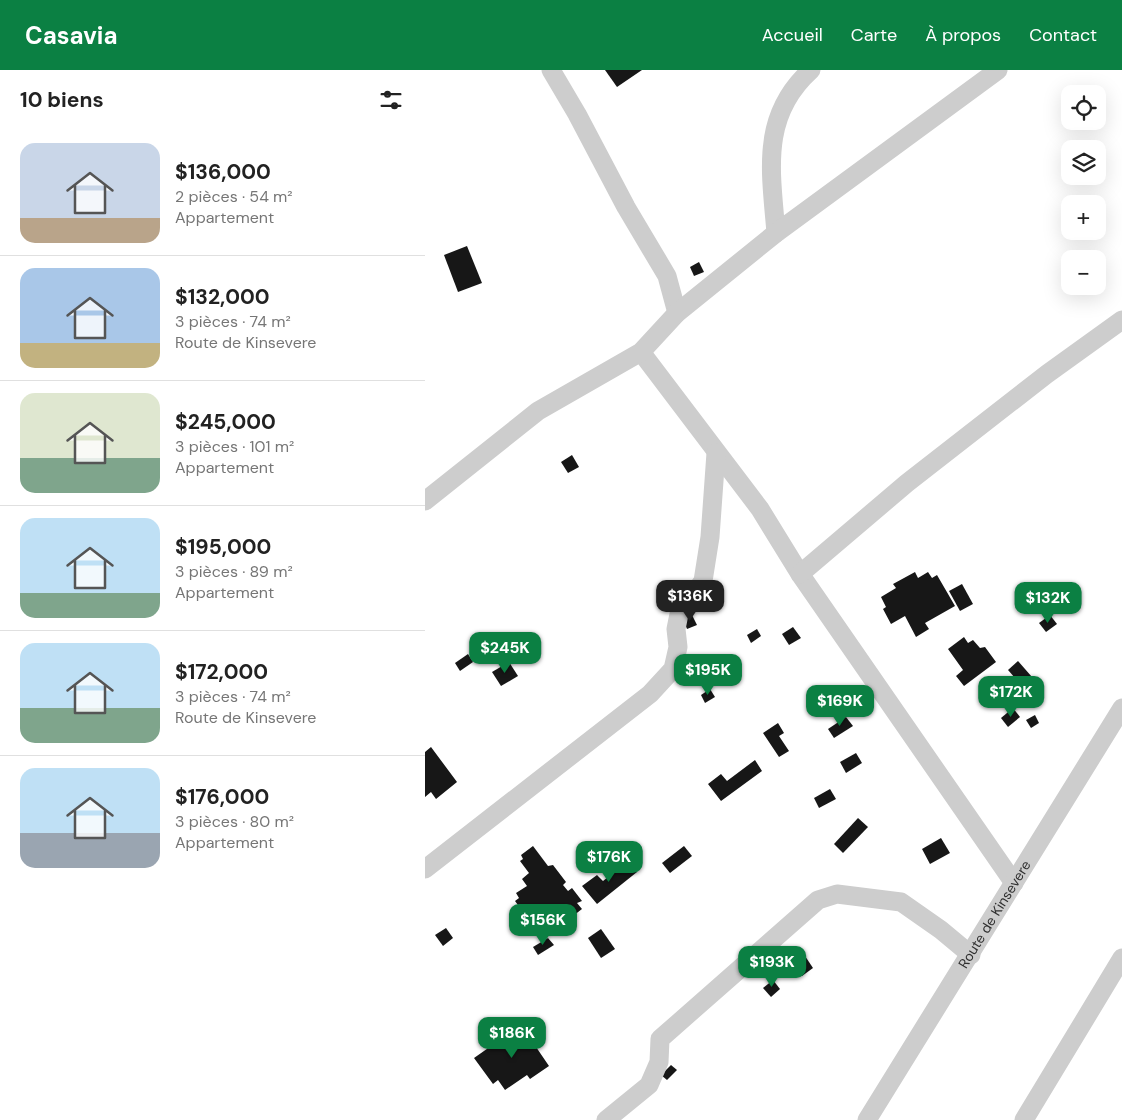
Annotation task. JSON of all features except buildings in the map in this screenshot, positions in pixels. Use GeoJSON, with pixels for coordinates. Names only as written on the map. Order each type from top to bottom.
{"type":"FeatureCollection","features":[{"type":"Feature","properties":{"kind":"street"},"geometry":{"type":"LineString","coordinates":[[551,70],[626,207],[667,276],[677,312]]}},
{"type":"Feature","properties":{"kind":"street"},"geometry":{"type":"LineString","coordinates":[[776,233],[771,147],[774,127],[788,98],[811,70]]}},
{"type":"Feature","properties":{"kind":"street"},"geometry":{"type":"LineString","coordinates":[[425,501],[538,411],[641,352],[677,312],[776,233],[991,72]]}},
{"type":"Feature","properties":{"kind":"street"},"geometry":{"type":"LineString","coordinates":[[800,574],[907,483],[1047,374],[1122,320]]}},
{"type":"Feature","properties":{"kind":"street"},"geometry":{"type":"LineString","coordinates":[[641,352],[671,390],[715,453],[760,509],[800,574],[1014,883]]}},
{"type":"Feature","properties":{"kind":"street"},"geometry":{"type":"LineString","coordinates":[[425,869],[650,694],[673,668],[678,647],[676,629],[679,614],[703,581],[710,537],[715,453]]}},
{"type":"Feature","properties":{"kind":"street","name":"Route de Kinsevere"},"geometry":{"type":"LineString","coordinates":[[867,1120],[1122,708]]}},
{"type":"Feature","properties":{"kind":"street"},"geometry":{"type":"LineString","coordinates":[[606,1120],[649,1084],[659,1062],[661,1039],[818,900],[837,894],[901,902],[971,954]]}},
{"type":"Feature","properties":{"kind":"street"},"geometry":{"type":"LineString","coordinates":[[1025,1120],[1122,958]]}}]}
